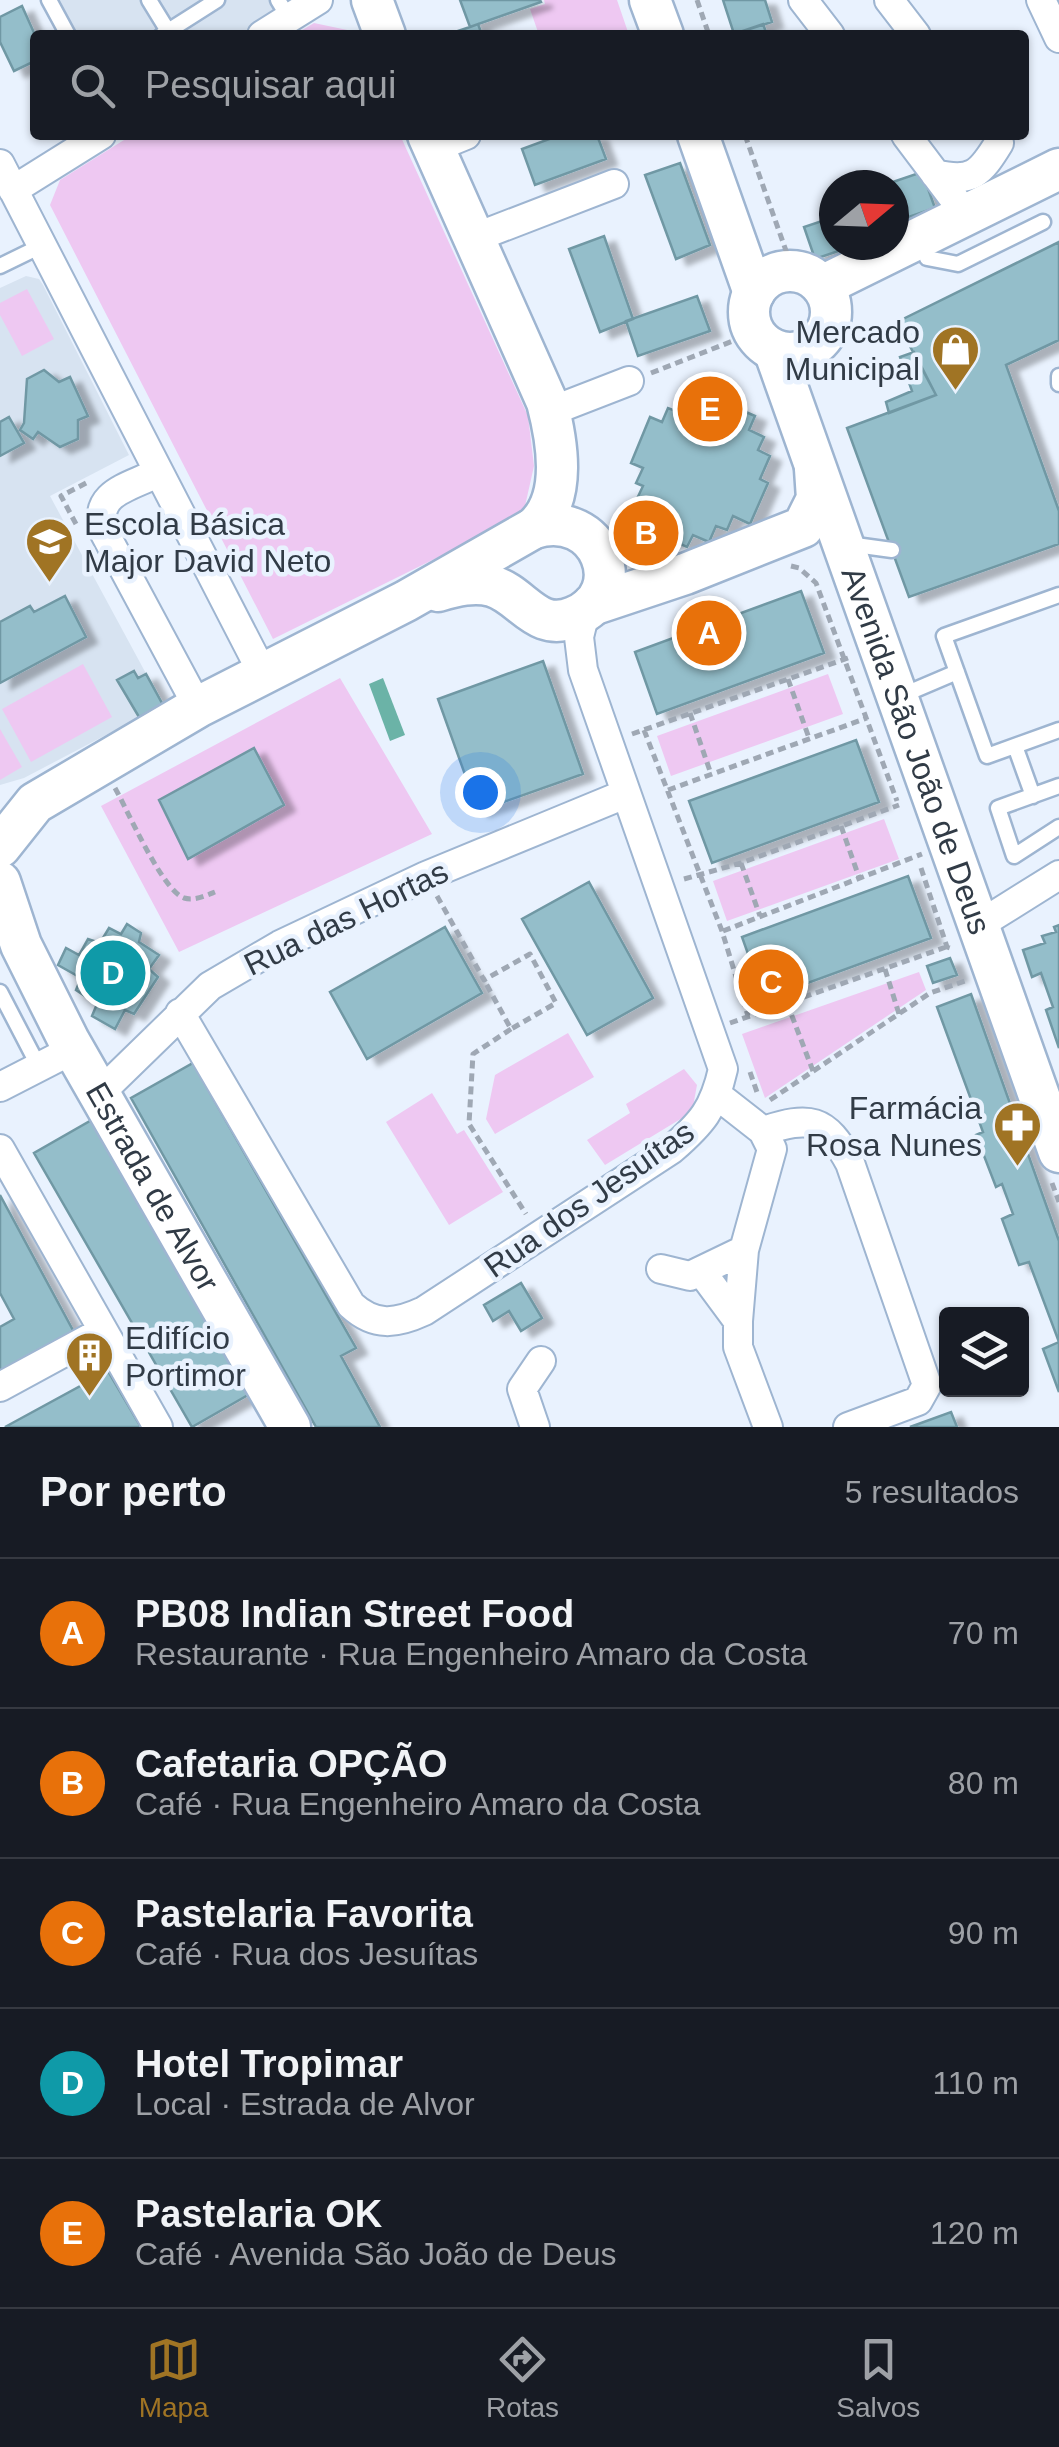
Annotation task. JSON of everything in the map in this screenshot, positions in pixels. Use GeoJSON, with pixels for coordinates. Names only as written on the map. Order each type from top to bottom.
{"type":"FeatureCollection","features":[{"type":"Feature","properties":{"kind":"street"},"geometry":{"type":"LineString","coordinates":[[266,30],[284,9],[318,0]]}},
{"type":"Feature","properties":{"kind":"street"},"geometry":{"type":"LineString","coordinates":[[372,0],[384,30]]}},
{"type":"Feature","properties":{"kind":"street"},"geometry":{"type":"LineString","coordinates":[[650,0],[660,30]]}},
{"type":"Feature","properties":{"kind":"street"},"geometry":{"type":"LineString","coordinates":[[803,0],[826,30]]}},
{"type":"Feature","properties":{"kind":"street"},"geometry":{"type":"LineString","coordinates":[[889,0],[912,30]]}},
{"type":"Feature","properties":{"kind":"street"},"geometry":{"type":"LineString","coordinates":[[1041,0],[1059,38]]}},
{"type":"Feature","properties":{"kind":"street"},"geometry":{"type":"LineString","coordinates":[[7,193],[93,140]]}},
{"type":"Feature","properties":{"kind":"street"},"geometry":{"type":"LineString","coordinates":[[443,140],[474,238],[550,412],[558,463],[545,519],[516,544],[507,572],[528,610],[556,622],[803,527],[828,532],[845,549]]}},
{"type":"Feature","properties":{"kind":"street","name":"Avenida São João de Deus"},"geometry":{"type":"LineString","coordinates":[[700,140],[723,205],[752,252],[775,310],[810,451],[845,549],[862,654],[925,846],[1055,1129]]}},
{"type":"Feature","properties":{"kind":"street"},"geometry":{"type":"LineString","coordinates":[[910,140],[967,216]]}},
{"type":"Feature","properties":{"kind":"street"},"geometry":{"type":"LineString","coordinates":[[935,174],[956,179],[971,177],[982,168],[996,140]]}},
{"type":"Feature","properties":{"kind":"street"},"geometry":{"type":"LineString","coordinates":[[997,140],[1018,168],[1052,189]]}},
{"type":"Feature","properties":{"kind":"street"},"geometry":{"type":"LineString","coordinates":[[0,164],[7,193],[42,246],[263,674]]}},
{"type":"Feature","properties":{"kind":"street"},"geometry":{"type":"LineString","coordinates":[[474,238],[614,184]]}},
{"type":"Feature","properties":{"kind":"street"},"geometry":{"type":"LineString","coordinates":[[826,298],[927,258],[1052,189]]}},
{"type":"Feature","properties":{"kind":"street"},"geometry":{"type":"LineString","coordinates":[[826,298],[967,216],[1052,189]]}},
{"type":"Feature","properties":{"kind":"street"},"geometry":{"type":"LineString","coordinates":[[799,272],[826,298],[823,336],[775,310],[799,272]]}},
{"type":"Feature","properties":{"kind":"street"},"geometry":{"type":"LineString","coordinates":[[550,412],[630,381]]}},
{"type":"Feature","properties":{"kind":"street"},"geometry":{"type":"LineString","coordinates":[[803,527],[817,498],[810,451]]}},
{"type":"Feature","properties":{"kind":"street"},"geometry":{"type":"LineString","coordinates":[[157,474],[106,499],[99,514],[102,530],[198,707]]}},
{"type":"Feature","properties":{"kind":"street"},"geometry":{"type":"LineString","coordinates":[[0,847],[18,804],[101,764],[198,707],[406,601],[531,530],[550,524],[583,531],[602,558],[602,591],[589,608],[579,637],[583,670]]}},
{"type":"Feature","properties":{"kind":"street"},"geometry":{"type":"LineString","coordinates":[[406,601],[457,586],[495,586],[567,644],[583,670]]}},
{"type":"Feature","properties":{"kind":"street","name":"Rua dos Jesuítas"},"geometry":{"type":"LineString","coordinates":[[180,1013],[351,1305],[364,1316],[383,1322],[401,1322],[424,1312],[672,1149],[702,1122],[717,1095],[722,1069],[721,1026],[624,794],[583,670]]}},
{"type":"Feature","properties":{"kind":"street","name":"Rua das Hortas"},"geometry":{"type":"LineString","coordinates":[[100,1093],[210,986],[280,945],[426,876],[624,794]]}},
{"type":"Feature","properties":{"kind":"street"},"geometry":{"type":"LineString","coordinates":[[969,936],[1059,876]]}},
{"type":"Feature","properties":{"kind":"street","name":"Estrada de Alvor"},"geometry":{"type":"LineString","coordinates":[[0,882],[10,936],[56,1058],[100,1093],[290,1427]]}},
{"type":"Feature","properties":{"kind":"street"},"geometry":{"type":"LineString","coordinates":[[0,1088],[56,1058]]}},
{"type":"Feature","properties":{"kind":"street"},"geometry":{"type":"LineString","coordinates":[[717,1095],[763,1130],[772,1149],[744,1250],[738,1320],[738,1347],[768,1427]]}},
{"type":"Feature","properties":{"kind":"street"},"geometry":{"type":"LineString","coordinates":[[763,1130],[795,1121],[817,1124],[837,1138],[850,1163],[928,1385],[918,1401],[848,1427]]}},
{"type":"Feature","properties":{"kind":"street"},"geometry":{"type":"LineString","coordinates":[[0,1149],[158,1427]]}},
{"type":"Feature","properties":{"kind":"street"},"geometry":{"type":"LineString","coordinates":[[660,1269],[690,1276],[744,1250]]}},
{"type":"Feature","properties":{"kind":"street"},"geometry":{"type":"LineString","coordinates":[[701,1271],[738,1320]]}},
{"type":"Feature","properties":{"kind":"street"},"geometry":{"type":"LineString","coordinates":[[0,1387],[103,1331]]}},
{"type":"Feature","properties":{"kind":"street"},"geometry":{"type":"LineString","coordinates":[[241,1337],[262,1388],[268,1427]]}},
{"type":"Feature","properties":{"kind":"street"},"geometry":{"type":"LineString","coordinates":[[534,1427],[522,1389],[542,1361]]}},
{"type":"Feature","properties":{"kind":"lane"},"geometry":{"type":"LineString","coordinates":[[49,0],[65,30]]}},
{"type":"Feature","properties":{"kind":"lane"},"geometry":{"type":"LineString","coordinates":[[149,0],[164,30]]}},
{"type":"Feature","properties":{"kind":"lane"},"geometry":{"type":"LineString","coordinates":[[170,30],[217,0]]}},
{"type":"Feature","properties":{"kind":"lane"},"geometry":{"type":"LineString","coordinates":[[0,266],[42,246]]}},
{"type":"Feature","properties":{"kind":"lane"},"geometry":{"type":"LineString","coordinates":[[845,549],[892,550]]}},
{"type":"Feature","properties":{"kind":"lane"},"geometry":{"type":"LineString","coordinates":[[1059,595],[944,636],[987,756],[1059,730]]}},
{"type":"Feature","properties":{"kind":"lane"},"geometry":{"type":"LineString","coordinates":[[882,708],[957,672]]}},
{"type":"Feature","properties":{"kind":"lane"},"geometry":{"type":"LineString","coordinates":[[1015,746],[1032,796]]}},
{"type":"Feature","properties":{"kind":"lane"},"geometry":{"type":"LineString","coordinates":[[1057,834],[1014,856],[998,808],[1059,786]]}},
{"type":"Feature","properties":{"kind":"lane"},"geometry":{"type":"LineString","coordinates":[[0,992],[56,1058]]}},
{"type":"Feature","properties":{"kind":"path"},"geometry":{"type":"LineString","coordinates":[[697,0],[707,30]]}},
{"type":"Feature","properties":{"kind":"path"},"geometry":{"type":"LineString","coordinates":[[630,381],[775,310],[745,140]]}},
{"type":"Feature","properties":{"kind":"path"},"geometry":{"type":"LineString","coordinates":[[700,874],[899,806],[882,708],[862,654],[816,583],[799,568],[786,566]]}},
{"type":"Feature","properties":{"kind":"path"},"geometry":{"type":"LineString","coordinates":[[607,742],[862,654]]}},
{"type":"Feature","properties":{"kind":"path"},"geometry":{"type":"LineString","coordinates":[[788,679],[809,739]]}},
{"type":"Feature","properties":{"kind":"path"},"geometry":{"type":"LineString","coordinates":[[668,790],[882,708]]}},
{"type":"Feature","properties":{"kind":"path"},"geometry":{"type":"LineString","coordinates":[[690,713],[711,774]]}},
{"type":"Feature","properties":{"kind":"path"},"geometry":{"type":"LineString","coordinates":[[644,730],[722,932],[748,1016]]}},
{"type":"Feature","properties":{"kind":"path"},"geometry":{"type":"LineString","coordinates":[[101,764],[167,883],[182,898],[198,899],[215,892]]}},
{"type":"Feature","properties":{"kind":"path"},"geometry":{"type":"LineString","coordinates":[[841,826],[860,880]]}},
{"type":"Feature","properties":{"kind":"path"},"geometry":{"type":"LineString","coordinates":[[721,1026],[969,936],[925,846],[860,880],[722,932]]}},
{"type":"Feature","properties":{"kind":"path"},"geometry":{"type":"LineString","coordinates":[[741,862],[760,916]]}},
{"type":"Feature","properties":{"kind":"path"},"geometry":{"type":"LineString","coordinates":[[426,876],[511,1029]]}},
{"type":"Feature","properties":{"kind":"path"},"geometry":{"type":"LineString","coordinates":[[484,980],[530,954],[556,1003],[473,1054],[469,1124],[540,1235]]}},
{"type":"Feature","properties":{"kind":"path"},"geometry":{"type":"LineString","coordinates":[[884,969],[899,1014]]}},
{"type":"Feature","properties":{"kind":"path"},"geometry":{"type":"LineString","coordinates":[[744,1056],[762,1106],[930,993],[979,976]]}},
{"type":"Feature","properties":{"kind":"path"},"geometry":{"type":"LineString","coordinates":[[787,1003],[813,1072]]}},
{"type":"Feature","properties":{"kind":"path"},"geometry":{"type":"LineString","coordinates":[[721,1026],[738,1039]]}},
{"type":"Feature","properties":{"kind":"shaded area"},"geometry":{"type":"Polygon","coordinates":[[[44,0],[318,0],[270,30],[62,30],[44,0]]]}},
{"type":"Feature","properties":{"kind":"shaded area"},"geometry":{"type":"Polygon","coordinates":[[[544,0],[617,0],[627,30],[537,30],[530,9],[545,4],[544,0]]]}},
{"type":"Feature","properties":{"kind":"shaded area"},"geometry":{"type":"Polygon","coordinates":[[[314,23],[347,30],[302,30],[314,23]]]}},
{"type":"Feature","properties":{"kind":"shaded area"},"geometry":{"type":"Polygon","coordinates":[[[124,140],[402,140],[528,416],[534,466],[523,515],[273,639],[50,205],[60,180],[124,140]]]}},
{"type":"Feature","properties":{"kind":"shaded area","name":"Escola Básica Major David Neto"},"geometry":{"type":"Polygon","coordinates":[[[26,276],[39,279],[43,285],[129,455],[50,496],[163,705],[24,778],[0,785],[0,288],[26,276]]]}},
{"type":"Feature","properties":{"kind":"shaded area"},"geometry":{"type":"Polygon","coordinates":[[[27,289],[54,339],[22,356],[0,315],[0,303],[27,289]]]}},
{"type":"Feature","properties":{"kind":"shaded area"},"geometry":{"type":"Polygon","coordinates":[[[83,664],[112,717],[31,762],[2,709],[83,664]]]}},
{"type":"Feature","properties":{"kind":"shaded area"},"geometry":{"type":"Polygon","coordinates":[[[828,674],[843,714],[671,776],[657,736],[828,674]]]}},
{"type":"Feature","properties":{"kind":"shaded area"},"geometry":{"type":"Polygon","coordinates":[[[340,678],[432,834],[179,952],[101,806],[340,678]]]}},
{"type":"Feature","properties":{"kind":"shaded area"},"geometry":{"type":"Polygon","coordinates":[[[383,678],[405,735],[390,741],[369,684],[383,678]]]}},
{"type":"Feature","properties":{"kind":"shaded area"},"geometry":{"type":"Polygon","coordinates":[[[0,729],[22,767],[0,780],[0,729]]]}},
{"type":"Feature","properties":{"kind":"shaded area"},"geometry":{"type":"Polygon","coordinates":[[[884,819],[899,859],[727,921],[713,881],[884,819]]]}},
{"type":"Feature","properties":{"kind":"shaded area"},"geometry":{"type":"Polygon","coordinates":[[[919,972],[926,990],[765,1098],[742,1034],[919,972]]]}},
{"type":"Feature","properties":{"kind":"shaded area"},"geometry":{"type":"Polygon","coordinates":[[[568,1033],[594,1077],[495,1134],[486,1119],[495,1075],[568,1033]]]}},
{"type":"Feature","properties":{"kind":"shaded area"},"geometry":{"type":"Polygon","coordinates":[[[684,1069],[697,1085],[692,1112],[605,1165],[587,1140],[630,1113],[626,1104],[684,1069]]]}},
{"type":"Feature","properties":{"kind":"shaded area"},"geometry":{"type":"Polygon","coordinates":[[[432,1093],[457,1134],[464,1130],[503,1192],[449,1225],[386,1122],[432,1093]]]}},
{"type":"Feature","properties":{"kind":"building"},"geometry":{"type":"Polygon","coordinates":[[[460,0],[540,0],[541,2],[470,27],[460,0]]]}},
{"type":"Feature","properties":{"kind":"building"},"geometry":{"type":"Polygon","coordinates":[[[723,0],[765,0],[772,22],[733,30],[723,0]]]}},
{"type":"Feature","properties":{"kind":"building"},"geometry":{"type":"Polygon","coordinates":[[[22,6],[33,30],[30,63],[14,71],[0,42],[0,17],[22,6]]]}},
{"type":"Feature","properties":{"kind":"building"},"geometry":{"type":"Polygon","coordinates":[[[546,140],[599,140],[606,159],[535,185],[522,149],[546,140]]]}},
{"type":"Feature","properties":{"kind":"building"},"geometry":{"type":"Polygon","coordinates":[[[680,163],[710,245],[676,259],[645,175],[680,163]]]}},
{"type":"Feature","properties":{"kind":"building"},"geometry":{"type":"Polygon","coordinates":[[[922,172],[935,208],[909,217],[909,176],[922,172]]]}},
{"type":"Feature","properties":{"kind":"building"},"geometry":{"type":"Polygon","coordinates":[[[819,222],[819,258],[815,259],[804,227],[819,222]]]}},
{"type":"Feature","properties":{"kind":"building"},"geometry":{"type":"Polygon","coordinates":[[[604,236],[633,319],[600,332],[569,249],[604,236]]]}},
{"type":"Feature","properties":{"kind":"building"},"geometry":{"type":"Polygon","coordinates":[[[1059,242],[1059,340],[1006,365],[1059,511],[1059,544],[909,597],[847,428],[936,395],[897,322],[1059,242]]]}},
{"type":"Feature","properties":{"kind":"building"},"geometry":{"type":"Polygon","coordinates":[[[697,296],[710,331],[638,356],[626,321],[697,296]]]}},
{"type":"Feature","properties":{"kind":"building"},"geometry":{"type":"Polygon","coordinates":[[[914,352],[936,395],[889,413],[886,402],[912,391],[900,357],[914,352]]]}},
{"type":"Feature","properties":{"kind":"building"},"geometry":{"type":"Polygon","coordinates":[[[44,370],[59,382],[70,377],[88,416],[78,420],[78,439],[60,447],[38,432],[33,439],[20,430],[24,423],[27,379],[44,370]]]}},
{"type":"Feature","properties":{"kind":"building"},"geometry":{"type":"Polygon","coordinates":[[[702,393],[755,416],[749,430],[764,437],[758,450],[770,456],[760,479],[768,483],[750,524],[733,516],[727,530],[716,526],[709,542],[693,535],[687,547],[653,532],[648,545],[634,539],[647,508],[635,503],[643,486],[636,483],[643,468],[631,463],[650,417],[662,422],[668,408],[678,412],[684,399],[697,405],[702,393]]]}},
{"type":"Feature","properties":{"kind":"building"},"geometry":{"type":"Polygon","coordinates":[[[9,417],[24,443],[0,456],[0,422],[9,417]]]}},
{"type":"Feature","properties":{"kind":"building"},"geometry":{"type":"Polygon","coordinates":[[[801,591],[824,653],[657,714],[635,652],[801,591]]]}},
{"type":"Feature","properties":{"kind":"building"},"geometry":{"type":"Polygon","coordinates":[[[65,596],[86,637],[0,683],[0,622],[30,606],[34,612],[65,596]]]}},
{"type":"Feature","properties":{"kind":"building"},"geometry":{"type":"Polygon","coordinates":[[[543,661],[583,774],[478,811],[438,699],[543,661]]]}},
{"type":"Feature","properties":{"kind":"building"},"geometry":{"type":"Polygon","coordinates":[[[134,671],[138,678],[146,674],[163,705],[139,717],[117,680],[134,671]]]}},
{"type":"Feature","properties":{"kind":"building"},"geometry":{"type":"Polygon","coordinates":[[[856,740],[879,802],[712,863],[689,801],[856,740]]]}},
{"type":"Feature","properties":{"kind":"building"},"geometry":{"type":"Polygon","coordinates":[[[254,748],[284,805],[188,859],[159,800],[254,748]]]}},
{"type":"Feature","properties":{"kind":"building"},"geometry":{"type":"Polygon","coordinates":[[[908,876],[931,938],[764,999],[742,937],[908,876]]]}},
{"type":"Feature","properties":{"kind":"building"},"geometry":{"type":"Polygon","coordinates":[[[589,882],[653,998],[587,1035],[522,919],[589,882]]]}},
{"type":"Feature","properties":{"kind":"building"},"geometry":{"type":"Polygon","coordinates":[[[127,924],[141,933],[139,942],[159,955],[149,969],[158,977],[134,1014],[125,1010],[115,1029],[92,1016],[97,1004],[76,990],[81,978],[58,965],[66,948],[79,955],[88,939],[100,943],[109,928],[121,934],[127,924]]]}},
{"type":"Feature","properties":{"kind":"building"},"geometry":{"type":"Polygon","coordinates":[[[1059,925],[1059,1048],[1046,1010],[1053,1007],[1041,973],[1032,977],[1023,950],[1045,943],[1042,936],[1056,932],[1054,927],[1059,925]]]}},
{"type":"Feature","properties":{"kind":"building"},"geometry":{"type":"Polygon","coordinates":[[[445,927],[482,993],[367,1059],[330,992],[445,927]]]}},
{"type":"Feature","properties":{"kind":"building"},"geometry":{"type":"Polygon","coordinates":[[[950,958],[957,975],[933,983],[927,966],[950,958]]]}},
{"type":"Feature","properties":{"kind":"building"},"geometry":{"type":"Polygon","coordinates":[[[971,994],[1059,1241],[1059,1342],[1029,1262],[1019,1265],[1002,1219],[1013,1214],[1002,1184],[996,1187],[976,1135],[983,1132],[937,1007],[971,994]]]}},
{"type":"Feature","properties":{"kind":"building"},"geometry":{"type":"Polygon","coordinates":[[[193,1063],[356,1348],[341,1356],[380,1427],[316,1427],[131,1098],[193,1063]]]}},
{"type":"Feature","properties":{"kind":"building"},"geometry":{"type":"Polygon","coordinates":[[[97,1117],[255,1391],[192,1427],[34,1153],[97,1117]]]}},
{"type":"Feature","properties":{"kind":"building"},"geometry":{"type":"Polygon","coordinates":[[[0,1195],[75,1334],[0,1374],[0,1327],[14,1319],[0,1293],[0,1195]]]}},
{"type":"Feature","properties":{"kind":"building"},"geometry":{"type":"Polygon","coordinates":[[[521,1283],[542,1318],[521,1331],[509,1311],[493,1321],[484,1305],[521,1283]]]}},
{"type":"Feature","properties":{"kind":"building"},"geometry":{"type":"Polygon","coordinates":[[[1059,1342],[1059,1392],[1043,1349],[1059,1342]]]}},
{"type":"Feature","properties":{"kind":"building","name":"Edifício Portimor"},"geometry":{"type":"Polygon","coordinates":[[[108,1371],[141,1427],[5,1427],[108,1371]]]}},
{"type":"Feature","properties":{"kind":"building"},"geometry":{"type":"Polygon","coordinates":[[[951,1412],[957,1427],[910,1427],[951,1412]]]}},
{"type":"Feature","properties":{"kind":"place","name":"Mercado Municipal"},"geometry":{"type":"Point","coordinates":[955,392]}},
{"type":"Feature","properties":{"kind":"place","name":"Pastelaria OK"},"geometry":{"type":"Point","coordinates":[710,409]}},
{"type":"Feature","properties":{"kind":"place","name":"Cafetaria OPÇÃO"},"geometry":{"type":"Point","coordinates":[646,533]}},
{"type":"Feature","properties":{"kind":"place","name":"Escola Básica Major David Neto"},"geometry":{"type":"Point","coordinates":[49,584]}},
{"type":"Feature","properties":{"kind":"place","name":"PB08 Indian Street Food"},"geometry":{"type":"Point","coordinates":[709,633]}},
{"type":"Feature","properties":{"kind":"place","name":"Hotel Tropimar"},"geometry":{"type":"Point","coordinates":[113,973]}},
{"type":"Feature","properties":{"kind":"place","name":"Pastelaria Favorita"},"geometry":{"type":"Point","coordinates":[771,982]}},
{"type":"Feature","properties":{"kind":"place","name":"Farmácia Rosa Nunes"},"geometry":{"type":"Point","coordinates":[1017,1168]}},
{"type":"Feature","properties":{"kind":"place","name":"Edifício Portimor"},"geometry":{"type":"Point","coordinates":[90,1398]}}]}
